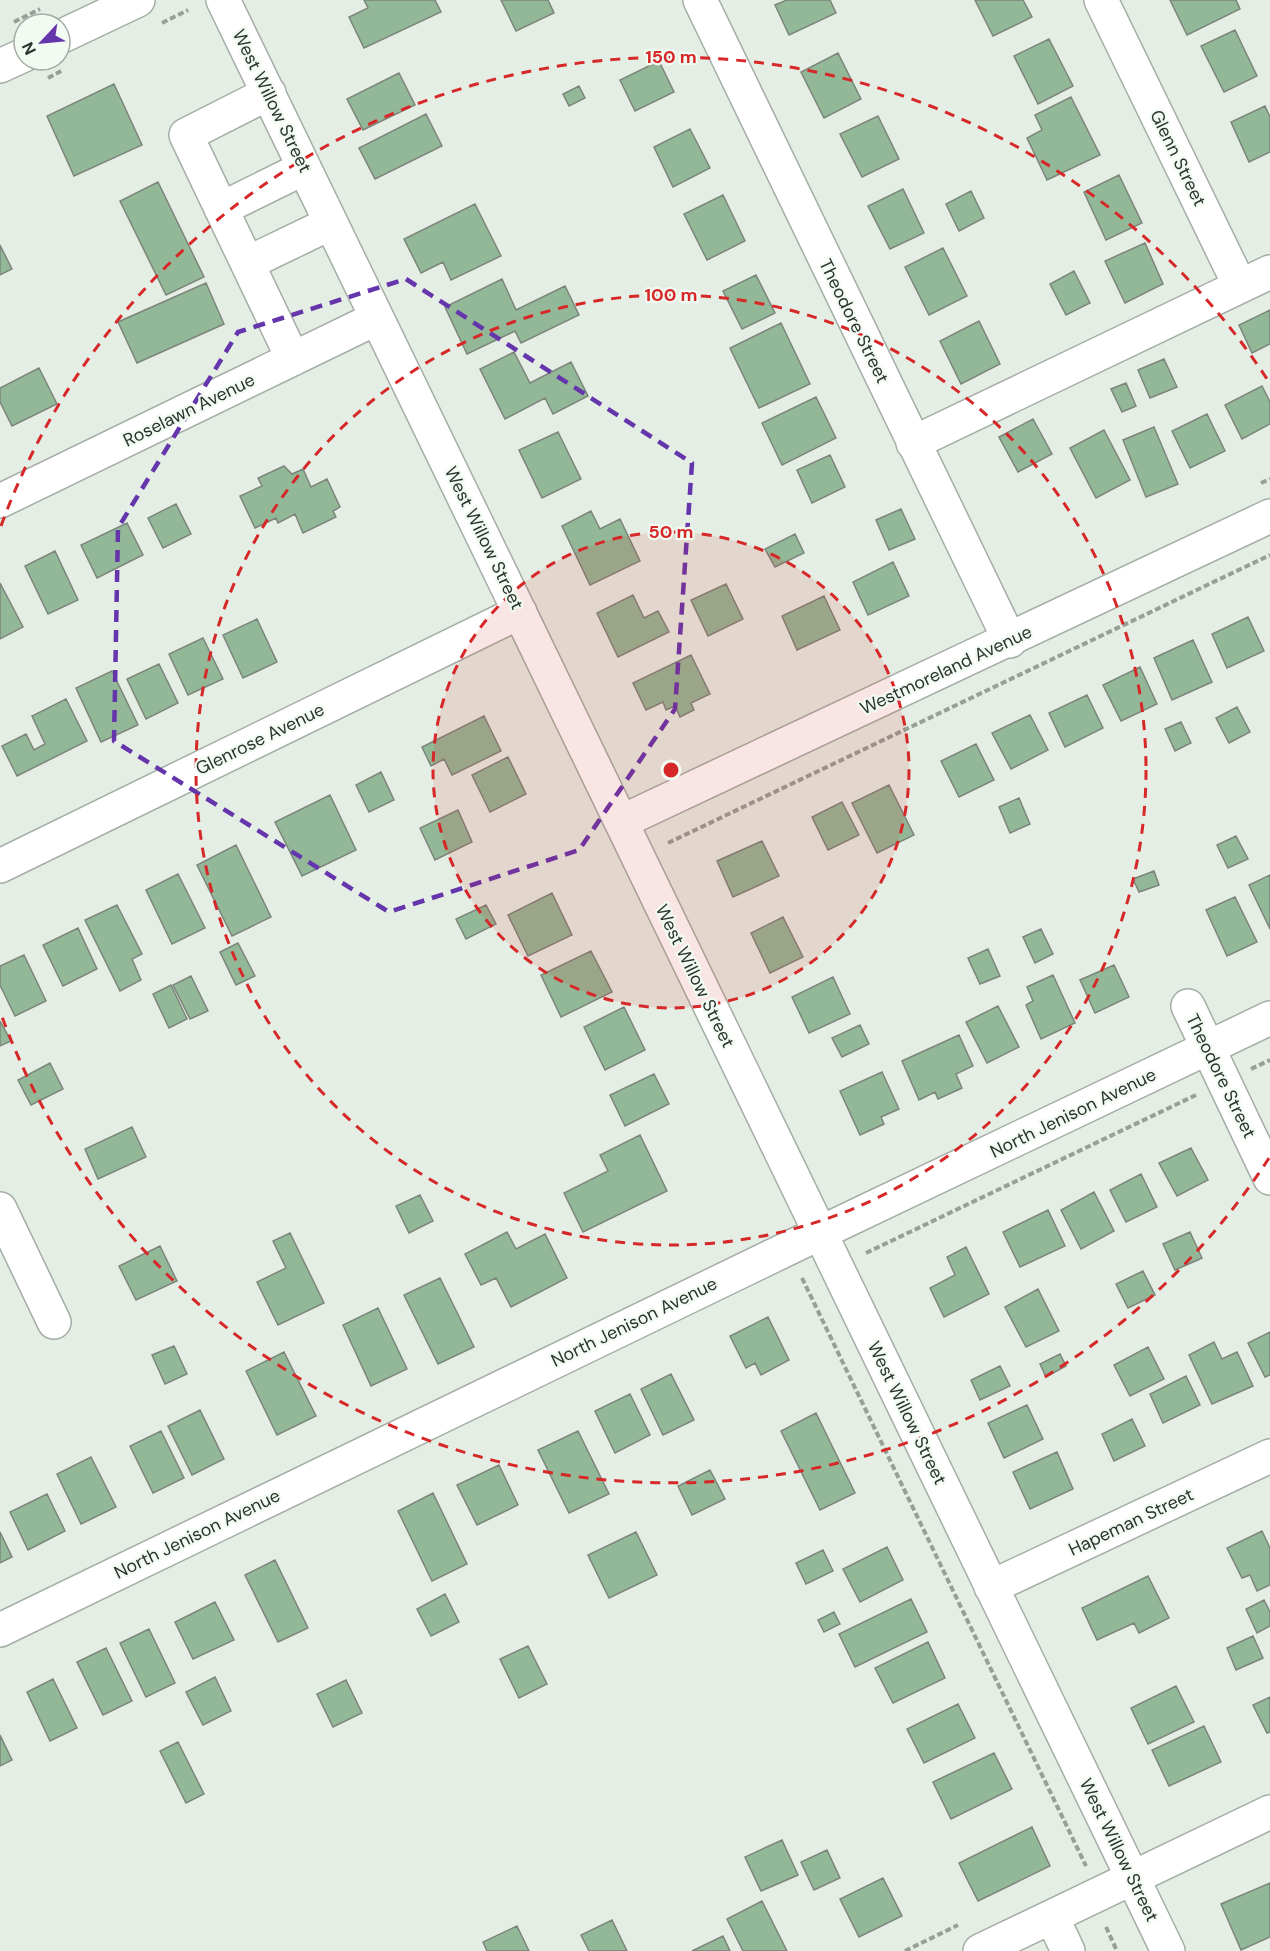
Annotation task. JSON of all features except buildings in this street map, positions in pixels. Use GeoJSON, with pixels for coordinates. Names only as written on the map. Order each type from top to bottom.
{"type":"FeatureCollection","features":[{"type":"Feature","properties":{"kind":"street"},"geometry":{"type":"LineString","coordinates":[[72,31],[138,0]]}},
{"type":"Feature","properties":{"kind":"street","name":"West Willow Street"},"geometry":{"type":"LineString","coordinates":[[223,0],[1165,1950]]}},
{"type":"Feature","properties":{"kind":"street","name":"Theodore Street"},"geometry":{"type":"LineString","coordinates":[[700,0],[1010,640]]}},
{"type":"Feature","properties":{"kind":"street","name":"Glenn Street"},"geometry":{"type":"LineString","coordinates":[[1101,0],[1240,286]]}},
{"type":"Feature","properties":{"kind":"street"},"geometry":{"type":"LineString","coordinates":[[269,93],[186,135],[293,359]]}},
{"type":"Feature","properties":{"kind":"street"},"geometry":{"type":"LineString","coordinates":[[221,209],[304,168]]}},
{"type":"Feature","properties":{"kind":"street"},"geometry":{"type":"LineString","coordinates":[[248,263],[331,223]]}},
{"type":"Feature","properties":{"kind":"street"},"geometry":{"type":"LineString","coordinates":[[913,443],[1270,272]]}},
{"type":"Feature","properties":{"kind":"street","name":"Roselawn Avenue"},"geometry":{"type":"LineString","coordinates":[[0,501],[377,318]]}},
{"type":"Feature","properties":{"kind":"street","name":"Westmoreland Avenue"},"geometry":{"type":"LineString","coordinates":[[621,822],[1270,516]]}},
{"type":"Feature","properties":{"kind":"street","name":"Glenrose Avenue"},"geometry":{"type":"LineString","coordinates":[[0,866],[520,612]]}},
{"type":"Feature","properties":{"kind":"street","name":"Theodore Street"},"geometry":{"type":"LineString","coordinates":[[1188,1006],[1270,1178]]}},
{"type":"Feature","properties":{"kind":"street","name":"North Jenison Avenue"},"geometry":{"type":"LineString","coordinates":[[0,1630],[1270,1018]]}},
{"type":"Feature","properties":{"kind":"street"},"geometry":{"type":"LineString","coordinates":[[0,1209],[54,1322]]}},
{"type":"Feature","properties":{"kind":"street","name":"Hapeman Street"},"geometry":{"type":"LineString","coordinates":[[991,1587],[1270,1456]]}},
{"type":"Feature","properties":{"kind":"street"},"geometry":{"type":"LineString","coordinates":[[980,1951],[1270,1812]]}},
{"type":"Feature","properties":{"kind":"street"},"geometry":{"type":"LineString","coordinates":[[1052,1917],[1068,1951]]}},
{"type":"Feature","properties":{"kind":"path"},"geometry":{"type":"LineString","coordinates":[[10,24],[50,5]]}},
{"type":"Feature","properties":{"kind":"path"},"geometry":{"type":"LineString","coordinates":[[667,843],[1270,555]]}},
{"type":"Feature","properties":{"kind":"path"},"geometry":{"type":"LineString","coordinates":[[865,1252],[1270,1060]]}},
{"type":"Feature","properties":{"kind":"path"},"geometry":{"type":"LineString","coordinates":[[799,1272],[1085,1864],[1106,1928],[1117,1951]]}},
{"type":"Feature","properties":{"kind":"highlighted area"},"geometry":{"type":"Polygon","coordinates":[[[406,279],[692,463],[675,709],[579,850],[389,912],[114,741],[118,528],[238,332],[406,279]]]}}]}
